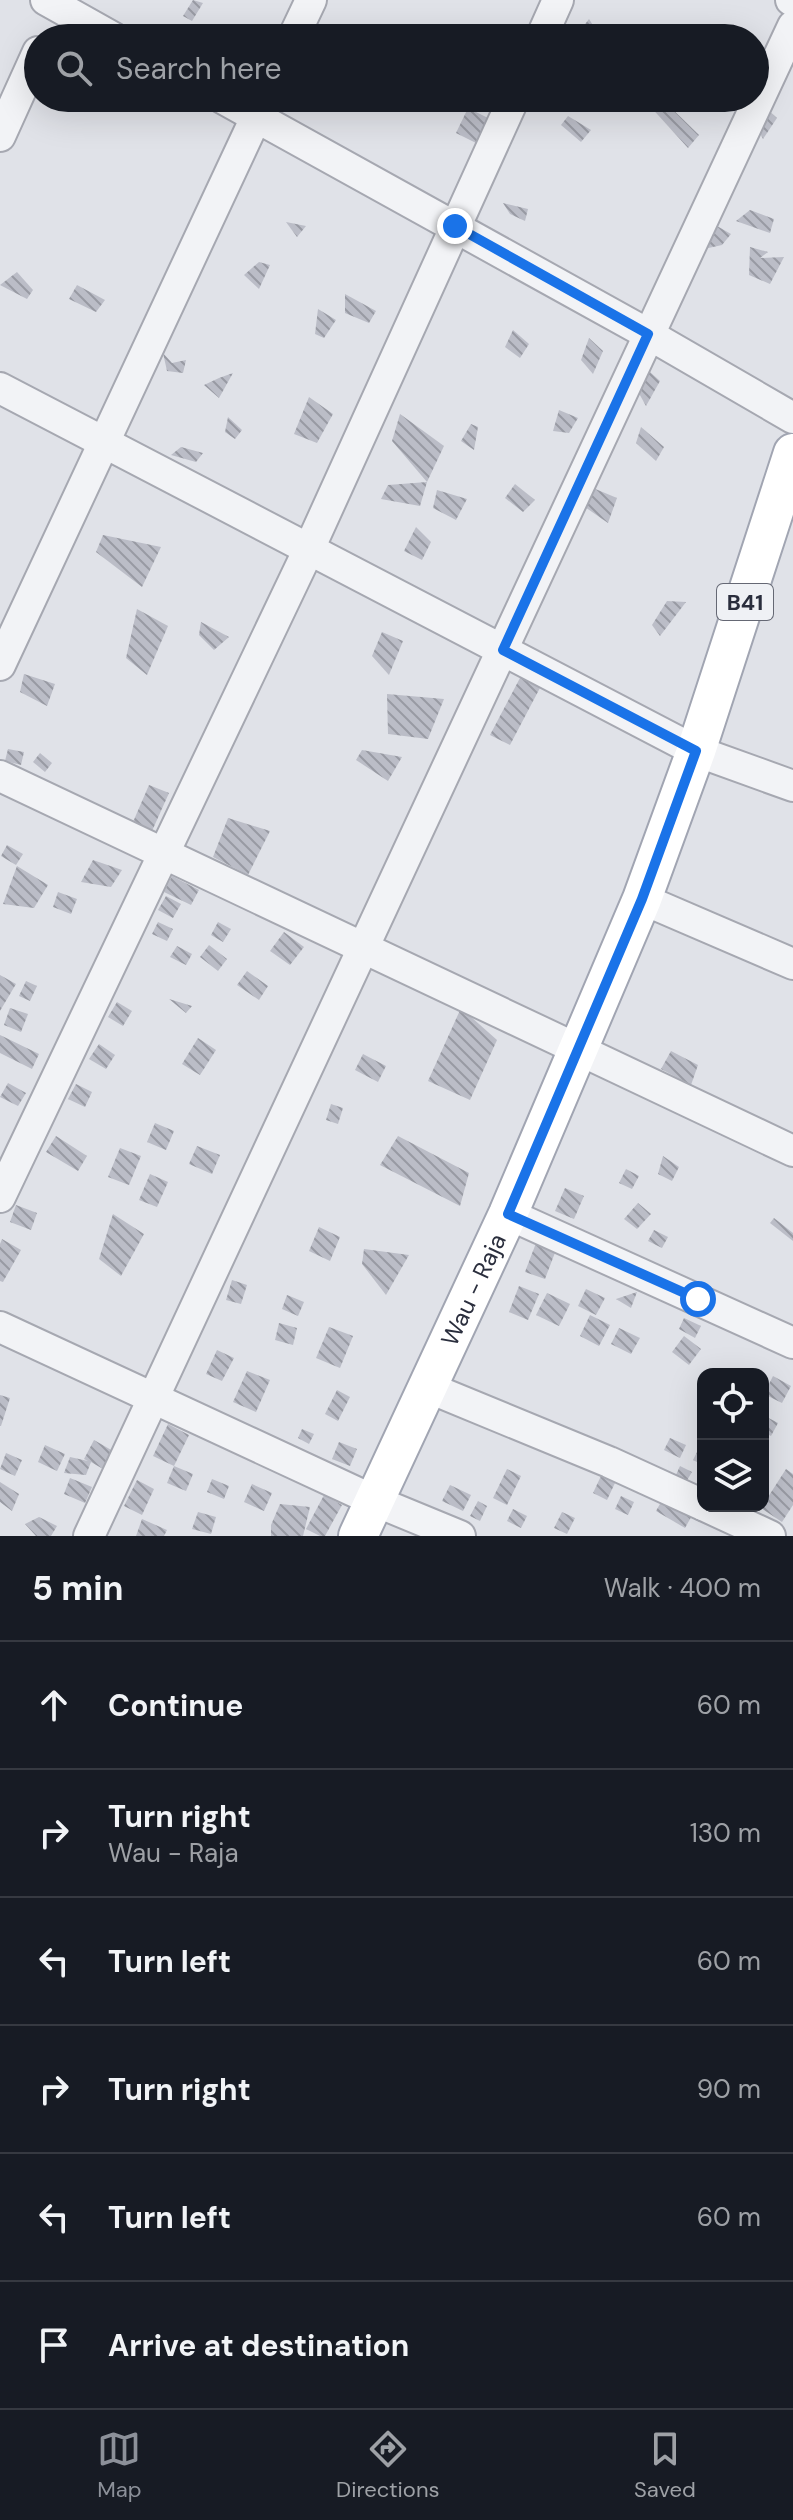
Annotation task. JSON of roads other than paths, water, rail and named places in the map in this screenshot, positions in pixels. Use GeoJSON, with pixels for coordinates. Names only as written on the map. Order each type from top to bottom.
{"type":"FeatureCollection","features":[{"type":"Feature","properties":{"kind":"main road","name":"Wau - Raja"},"geometry":{"type":"LineString","coordinates":[[358,1536],[508,1214],[642,899],[696,751],[793,453]]}},
{"type":"Feature","properties":{"kind":"street"},"geometry":{"type":"LineString","coordinates":[[300,24],[311,0]]}},
{"type":"Feature","properties":{"kind":"street"},"geometry":{"type":"LineString","coordinates":[[547,24],[558,0]]}},
{"type":"Feature","properties":{"kind":"street"},"geometry":{"type":"LineString","coordinates":[[49,24],[55,2],[91,24]]}},
{"type":"Feature","properties":{"kind":"street"},"geometry":{"type":"LineString","coordinates":[[769,77],[793,26]]}},
{"type":"Feature","properties":{"kind":"street"},"geometry":{"type":"LineString","coordinates":[[0,136],[24,83]]}},
{"type":"Feature","properties":{"kind":"street"},"geometry":{"type":"LineString","coordinates":[[0,665],[259,112]]}},
{"type":"Feature","properties":{"kind":"street"},"geometry":{"type":"LineString","coordinates":[[268,112],[455,226],[793,418]]}},
{"type":"Feature","properties":{"kind":"street"},"geometry":{"type":"LineString","coordinates":[[0,1197],[309,549],[508,112]]}},
{"type":"Feature","properties":{"kind":"street"},"geometry":{"type":"LineString","coordinates":[[89,1536],[753,112]]}},
{"type":"Feature","properties":{"kind":"street"},"geometry":{"type":"LineString","coordinates":[[0,388],[696,751],[793,786]]}},
{"type":"Feature","properties":{"kind":"street"},"geometry":{"type":"LineString","coordinates":[[0,776],[793,1151]]}},
{"type":"Feature","properties":{"kind":"street"},"geometry":{"type":"LineString","coordinates":[[642,899],[793,964]]}},
{"type":"Feature","properties":{"kind":"street"},"geometry":{"type":"LineString","coordinates":[[508,1214],[793,1343]]}},
{"type":"Feature","properties":{"kind":"street"},"geometry":{"type":"LineString","coordinates":[[0,1327],[375,1501],[460,1536]]}},
{"type":"Feature","properties":{"kind":"street"},"geometry":{"type":"LineString","coordinates":[[427,1387],[609,1462],[697,1503]]}},
{"type":"Feature","properties":{"kind":"street"},"geometry":{"type":"LineString","coordinates":[[717,1512],[770,1536]]}}]}
